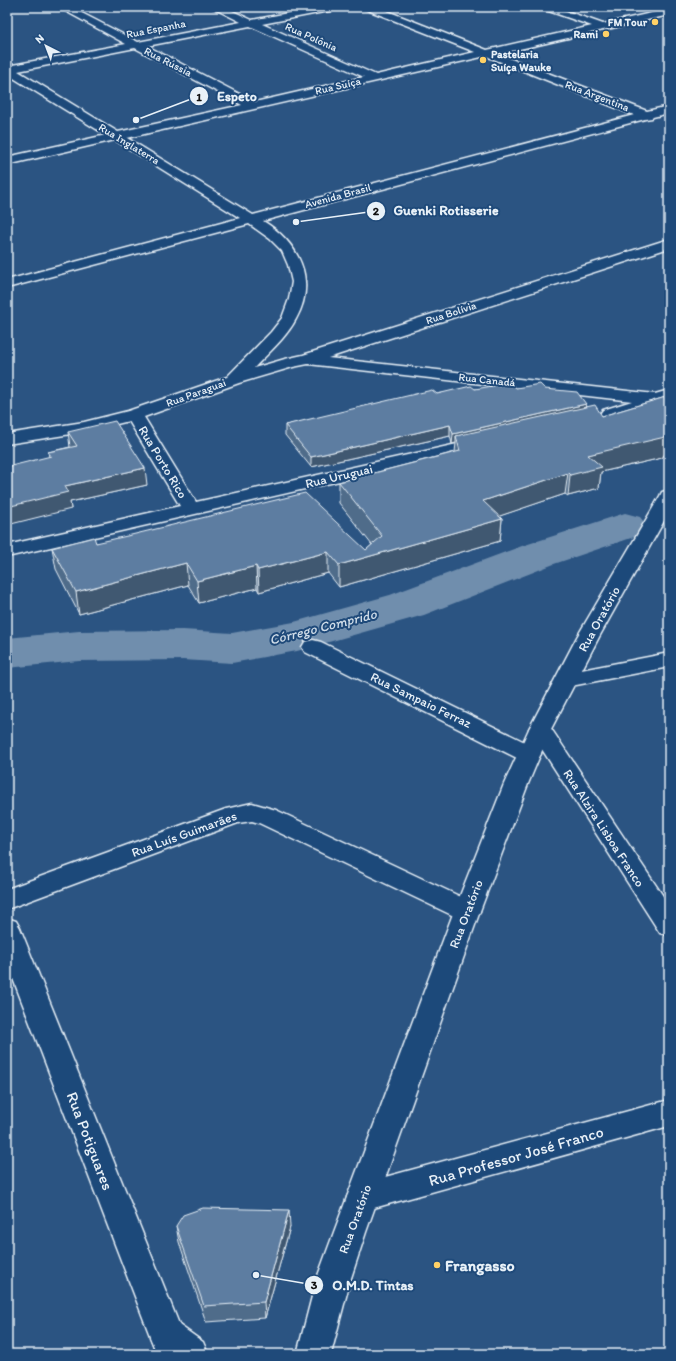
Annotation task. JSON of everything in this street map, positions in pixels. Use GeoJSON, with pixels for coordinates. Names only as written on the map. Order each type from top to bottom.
{"type":"FeatureCollection","features":[{"type":"Feature","properties":{"kind":"street","name":"Rua Rússia"},"geometry":{"type":"LineString","coordinates":[[63,7],[252,105]]}},
{"type":"Feature","properties":{"kind":"street","name":"Rua Polônia"},"geometry":{"type":"LineString","coordinates":[[216,7],[374,78]]}},
{"type":"Feature","properties":{"kind":"street","name":"Rua Espanha"},"geometry":{"type":"LineString","coordinates":[[8,70],[334,7]]}},
{"type":"Feature","properties":{"kind":"street","name":"Rua Argentina"},"geometry":{"type":"LineString","coordinates":[[368,7],[663,122]]}},
{"type":"Feature","properties":{"kind":"street"},"geometry":{"type":"LineString","coordinates":[[546,7],[603,27]]}},
{"type":"Feature","properties":{"kind":"street","name":"Rua Suíça"},"geometry":{"type":"LineString","coordinates":[[7,161],[669,12]]}},
{"type":"Feature","properties":{"kind":"street","name":"Rua Inglaterra"},"geometry":{"type":"LineString","coordinates":[[8,70],[251,219]]}},
{"type":"Feature","properties":{"kind":"street","name":"Avenida Brasil"},"geometry":{"type":"LineString","coordinates":[[7,284],[669,109]]}},
{"type":"Feature","properties":{"kind":"street","name":"Rua Paraguai"},"geometry":{"type":"LineString","coordinates":[[7,438],[84,427],[134,416],[233,380],[277,335],[290,319],[297,299],[299,282],[295,266],[288,250],[274,236],[251,219]]}},
{"type":"Feature","properties":{"kind":"street","name":"Rua Bolívia"},"geometry":{"type":"LineString","coordinates":[[233,380],[291,362],[305,360],[669,243]]}},
{"type":"Feature","properties":{"kind":"street","name":"Rua Canadá"},"geometry":{"type":"LineString","coordinates":[[305,360],[665,398]]}},
{"type":"Feature","properties":{"kind":"street"},"geometry":{"type":"LineString","coordinates":[[589,419],[665,398]]}},
{"type":"Feature","properties":{"kind":"street","name":"Rua Porto Rico"},"geometry":{"type":"LineString","coordinates":[[134,416],[192,509]]}},
{"type":"Feature","properties":{"kind":"street","name":"Rua Uruguai"},"geometry":{"type":"LineString","coordinates":[[7,551],[504,439]]}},
{"type":"Feature","properties":{"kind":"street","name":"Rua Oratório"},"geometry":{"type":"LineString","coordinates":[[314,1354],[333,1281],[363,1197],[466,912],[529,754],[540,729],[588,637],[669,496]]}},
{"type":"Feature","properties":{"kind":"street","name":"Rua Sampaio Ferraz"},"geometry":{"type":"LineString","coordinates":[[313,647],[529,754]]}},
{"type":"Feature","properties":{"kind":"street"},"geometry":{"type":"LineString","coordinates":[[566,680],[669,660]]}},
{"type":"Feature","properties":{"kind":"street","name":"Rua Alzira Lisboa Franco"},"geometry":{"type":"LineString","coordinates":[[540,729],[669,926]]}},
{"type":"Feature","properties":{"kind":"street","name":"Rua Luís Guimarães"},"geometry":{"type":"LineString","coordinates":[[7,899],[235,815],[252,812],[267,816],[466,912]]}},
{"type":"Feature","properties":{"kind":"street","name":"Rua Potiguares"},"geometry":{"type":"LineString","coordinates":[[7,928],[177,1348]]}},
{"type":"Feature","properties":{"kind":"street","name":"Rua Professor José Franco"},"geometry":{"type":"LineString","coordinates":[[363,1197],[669,1113]]}},
{"type":"Feature","properties":{"kind":"building"},"geometry":{"type":"Polygon","coordinates":[[[511,383],[516,388],[540,384],[545,389],[577,392],[586,404],[453,434],[450,425],[311,457],[285,425],[432,390],[437,394],[471,386],[475,389],[511,383]]]}},
{"type":"Feature","properties":{"kind":"building"},"geometry":{"type":"Polygon","coordinates":[[[669,396],[669,432],[665,437],[588,455],[602,467],[570,475],[568,473],[483,501],[502,519],[339,565],[328,552],[258,570],[256,566],[197,581],[186,563],[76,592],[52,548],[94,537],[96,543],[305,493],[366,550],[382,536],[339,482],[460,451],[456,436],[595,405],[602,416],[669,396]]]}},
{"type":"Feature","properties":{"kind":"building"},"geometry":{"type":"Polygon","coordinates":[[[115,421],[145,468],[65,486],[68,492],[7,507],[7,467],[51,456],[48,452],[77,446],[68,432],[115,421]]]}},
{"type":"Feature","properties":{"kind":"building"},"geometry":{"type":"Polygon","coordinates":[[[203,1208],[289,1210],[264,1302],[204,1306],[176,1226],[183,1215],[203,1208]]]}},
{"type":"Feature","properties":{"kind":"waterway","name":"Córrego Comprido"},"geometry":{"type":"LineString","coordinates":[[7,653],[79,646],[183,645],[232,648],[297,636],[407,605],[538,555],[625,526]]}},
{"type":"Feature","properties":{"kind":"place","name":"FM Tour"},"geometry":{"type":"Point","coordinates":[655,22]}},
{"type":"Feature","properties":{"kind":"place","name":"Rami"},"geometry":{"type":"Point","coordinates":[606,34]}},
{"type":"Feature","properties":{"kind":"place","name":"Pastelaria Suíça Wauke"},"geometry":{"type":"Point","coordinates":[483,60]}},
{"type":"Feature","properties":{"kind":"place","name":"Espeto"},"geometry":{"type":"Point","coordinates":[136,120]}},
{"type":"Feature","properties":{"kind":"place","name":"Guenki Rotisserie"},"geometry":{"type":"Point","coordinates":[296,222]}},
{"type":"Feature","properties":{"kind":"place","name":"Frangasso"},"geometry":{"type":"Point","coordinates":[437,1265]}},
{"type":"Feature","properties":{"kind":"place","name":"O.M.D. Tintas"},"geometry":{"type":"Point","coordinates":[256,1275]}}]}
